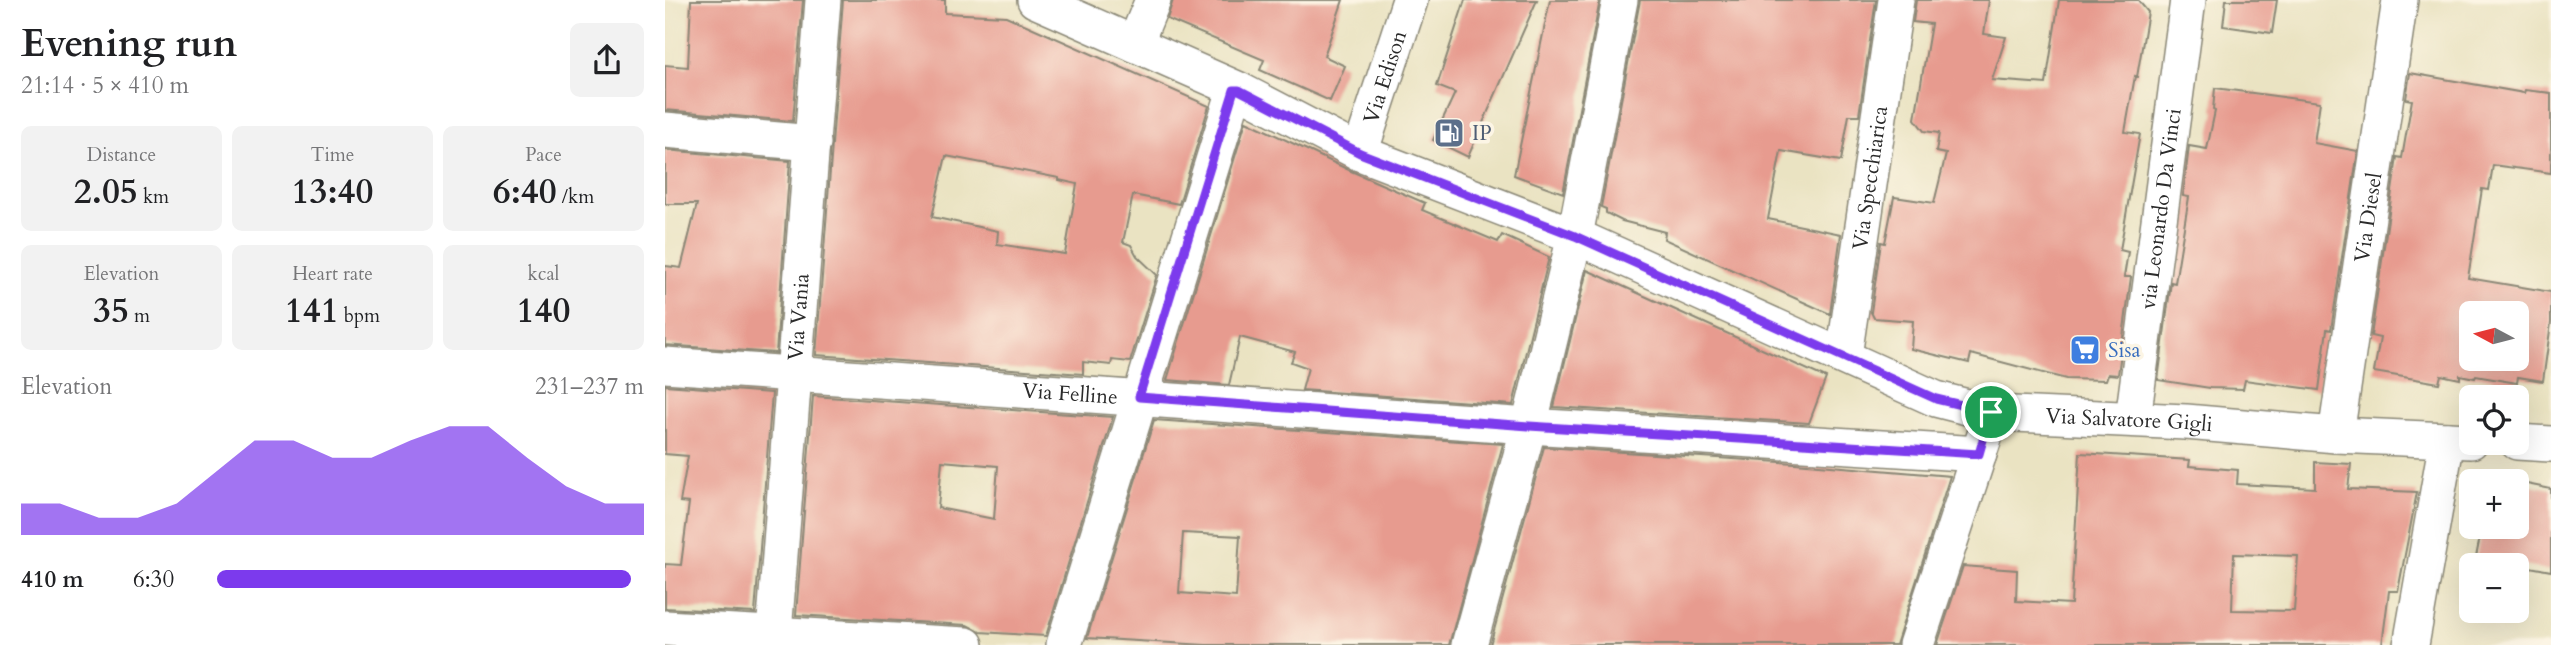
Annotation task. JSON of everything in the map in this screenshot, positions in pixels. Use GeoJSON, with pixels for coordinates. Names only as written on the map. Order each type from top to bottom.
{"type":"FeatureCollection","features":[{"type":"Feature","properties":{"kind":"street","name":"Via Vania"},"geometry":{"type":"LineString","coordinates":[[774,633],[824,0]]}},
{"type":"Feature","properties":{"kind":"street","name":"Via Salvatore Gigli"},"geometry":{"type":"LineString","coordinates":[[1035,0],[1239,90],[1360,153],[1575,236],[1936,399],[1991,412],[2133,419],[2336,435],[2459,440]]}},
{"type":"Feature","properties":{"kind":"street"},"geometry":{"type":"LineString","coordinates":[[1135,44],[1153,0]]}},
{"type":"Feature","properties":{"kind":"street","name":"Via Edison"},"geometry":{"type":"LineString","coordinates":[[1360,153],[1410,0]]}},
{"type":"Feature","properties":{"kind":"street"},"geometry":{"type":"LineString","coordinates":[[1469,645],[1529,426],[1575,236],[1620,0]]}},
{"type":"Feature","properties":{"kind":"street","name":"Via Specchiarica"},"geometry":{"type":"LineString","coordinates":[[1844,356],[1896,0]]}},
{"type":"Feature","properties":{"kind":"street","name":"via Leonardo Da Vinci"},"geometry":{"type":"LineString","coordinates":[[2133,419],[2188,0]]}},
{"type":"Feature","properties":{"kind":"street","name":"Via Diesel"},"geometry":{"type":"LineString","coordinates":[[2336,435],[2400,0]]}},
{"type":"Feature","properties":{"kind":"street"},"geometry":{"type":"LineString","coordinates":[[1064,645],[1234,90]]}},
{"type":"Feature","properties":{"kind":"street"},"geometry":{"type":"LineString","coordinates":[[665,130],[813,143]]}},
{"type":"Feature","properties":{"kind":"street","name":"Via Felline"},"geometry":{"type":"LineString","coordinates":[[665,365],[1529,426],[1979,454]]}},
{"type":"Feature","properties":{"kind":"street"},"geometry":{"type":"LineString","coordinates":[[1916,645],[1991,412]]}},
{"type":"Feature","properties":{"kind":"street"},"geometry":{"type":"LineString","coordinates":[[2411,645],[2459,440]]}},
{"type":"Feature","properties":{"kind":"street"},"geometry":{"type":"LineString","coordinates":[[2529,443],[2551,444]]}},
{"type":"Feature","properties":{"kind":"street"},"geometry":{"type":"LineString","coordinates":[[665,628],[966,645]]}},
{"type":"Feature","properties":{"kind":"building"},"geometry":{"type":"Polygon","coordinates":[[[691,0],[803,0],[793,121],[665,110],[665,65],[688,67],[691,0]]]}},
{"type":"Feature","properties":{"kind":"building"},"geometry":{"type":"Polygon","coordinates":[[[843,0],[945,0],[945,13],[1006,16],[1209,106],[1179,204],[1133,195],[1123,242],[1131,245],[1137,256],[1157,275],[1130,362],[1112,360],[1111,365],[1083,362],[1083,374],[816,355],[843,0]],[[946,156],[932,217],[998,231],[997,244],[1065,254],[1077,184],[1059,178],[946,156]]]}},
{"type":"Feature","properties":{"kind":"building"},"geometry":{"type":"Polygon","coordinates":[[[1173,0],[1343,0],[1324,56],[1345,66],[1330,101],[1260,70],[1264,60],[1167,19],[1173,0]]]}},
{"type":"Feature","properties":{"kind":"building"},"geometry":{"type":"Polygon","coordinates":[[[1465,0],[1537,0],[1468,157],[1433,140],[1455,93],[1437,86],[1465,0]]]}},
{"type":"Feature","properties":{"kind":"building"},"geometry":{"type":"Polygon","coordinates":[[[1550,0],[1600,0],[1563,193],[1514,175],[1550,0]]]}},
{"type":"Feature","properties":{"kind":"building"},"geometry":{"type":"Polygon","coordinates":[[[1640,0],[1876,0],[1859,115],[1849,115],[1841,161],[1781,151],[1768,219],[1841,234],[1830,314],[1664,239],[1665,232],[1622,221],[1606,213],[1606,209],[1601,207],[1640,0]]]}},
{"type":"Feature","properties":{"kind":"building"},"geometry":{"type":"Polygon","coordinates":[[[1916,0],[1989,0],[1984,34],[2006,37],[1992,80],[2046,84],[2059,0],[2138,0],[2148,12],[2125,132],[2140,134],[2120,250],[2128,252],[2124,277],[2131,277],[2118,375],[2108,374],[2106,380],[2066,379],[1971,354],[1969,363],[1911,349],[1913,321],[1874,318],[1871,312],[1881,242],[1885,243],[1894,197],[1934,203],[1946,154],[1936,152],[1939,133],[1924,131],[1915,119],[1931,24],[1913,22],[1916,0]]]}},
{"type":"Feature","properties":{"kind":"building"},"geometry":{"type":"Polygon","coordinates":[[[2226,0],[2277,0],[2272,33],[2223,26],[2226,0]]]}},
{"type":"Feature","properties":{"kind":"building"},"geometry":{"type":"Polygon","coordinates":[[[2410,73],[2524,93],[2525,90],[2551,93],[2551,173],[2493,165],[2489,190],[2482,189],[2468,278],[2551,292],[2551,323],[2543,381],[2518,377],[2517,383],[2476,376],[2460,375],[2460,379],[2441,375],[2439,383],[2374,372],[2380,338],[2371,336],[2397,157],[2402,158],[2412,100],[2406,99],[2410,73]]]}},
{"type":"Feature","properties":{"kind":"building"},"geometry":{"type":"Polygon","coordinates":[[[2215,88],[2320,102],[2314,143],[2358,151],[2331,330],[2327,329],[2319,390],[2245,380],[2243,389],[2210,388],[2158,380],[2171,282],[2175,283],[2189,197],[2183,196],[2189,146],[2207,149],[2215,111],[2215,88]]]}},
{"type":"Feature","properties":{"kind":"building"},"geometry":{"type":"Polygon","coordinates":[[[1246,121],[1425,203],[1422,210],[1498,242],[1502,235],[1549,257],[1513,405],[1302,390],[1308,368],[1291,362],[1295,352],[1240,337],[1229,385],[1167,380],[1246,121]]]}},
{"type":"Feature","properties":{"kind":"building"},"geometry":{"type":"Polygon","coordinates":[[[665,150],[790,161],[776,353],[665,345],[665,266],[681,268],[697,204],[665,204],[665,150]]]}},
{"type":"Feature","properties":{"kind":"building"},"geometry":{"type":"Polygon","coordinates":[[[1587,270],[1826,378],[1809,423],[1554,407],[1587,270]]]}},
{"type":"Feature","properties":{"kind":"building"},"geometry":{"type":"Polygon","coordinates":[[[665,385],[772,393],[755,613],[665,608],[665,564],[681,565],[689,503],[680,502],[688,456],[665,454],[665,385]]]}},
{"type":"Feature","properties":{"kind":"building"},"geometry":{"type":"Polygon","coordinates":[[[813,396],[1113,417],[1046,636],[980,632],[967,625],[796,615],[813,396]],[[942,461],[938,508],[994,519],[998,466],[942,461]]]}},
{"type":"Feature","properties":{"kind":"building"},"geometry":{"type":"Polygon","coordinates":[[[1154,420],[1503,444],[1449,645],[1206,645],[1087,638],[1154,420]],[[1183,533],[1179,593],[1236,597],[1240,536],[1183,533]]]}},
{"type":"Feature","properties":{"kind":"building"},"geometry":{"type":"Polygon","coordinates":[[[1544,447],[1950,476],[1896,645],[1490,645],[1544,447]]]}},
{"type":"Feature","properties":{"kind":"building"},"geometry":{"type":"Polygon","coordinates":[[[2080,453],[2190,460],[2189,466],[2238,470],[2237,484],[2315,488],[2315,462],[2351,464],[2348,489],[2417,492],[2398,591],[2389,591],[2382,645],[1937,645],[1963,566],[2017,570],[2016,601],[2071,604],[2080,453]],[[2234,554],[2232,610],[2294,611],[2298,556],[2234,554]]]}},
{"type":"Feature","properties":{"kind":"building"},"geometry":{"type":"Polygon","coordinates":[[[2529,484],[2551,489],[2551,571],[2529,567],[2529,553],[2477,553],[2480,539],[2529,539],[2529,484]]]}},
{"type":"Feature","properties":{"kind":"place","name":"IP"},"geometry":{"type":"Point","coordinates":[1449,133]}},
{"type":"Feature","properties":{"kind":"place","name":"Sisa"},"geometry":{"type":"Point","coordinates":[2085,350]}},
{"type":"Feature","properties":{"kind":"route"},"geometry":{"type":"LineString","coordinates":[[1234,90],[1239,90],[1360,153],[1575,236],[1936,399],[1991,412],[1979,454],[1529,426],[1139,397],[1234,90]]}}]}
